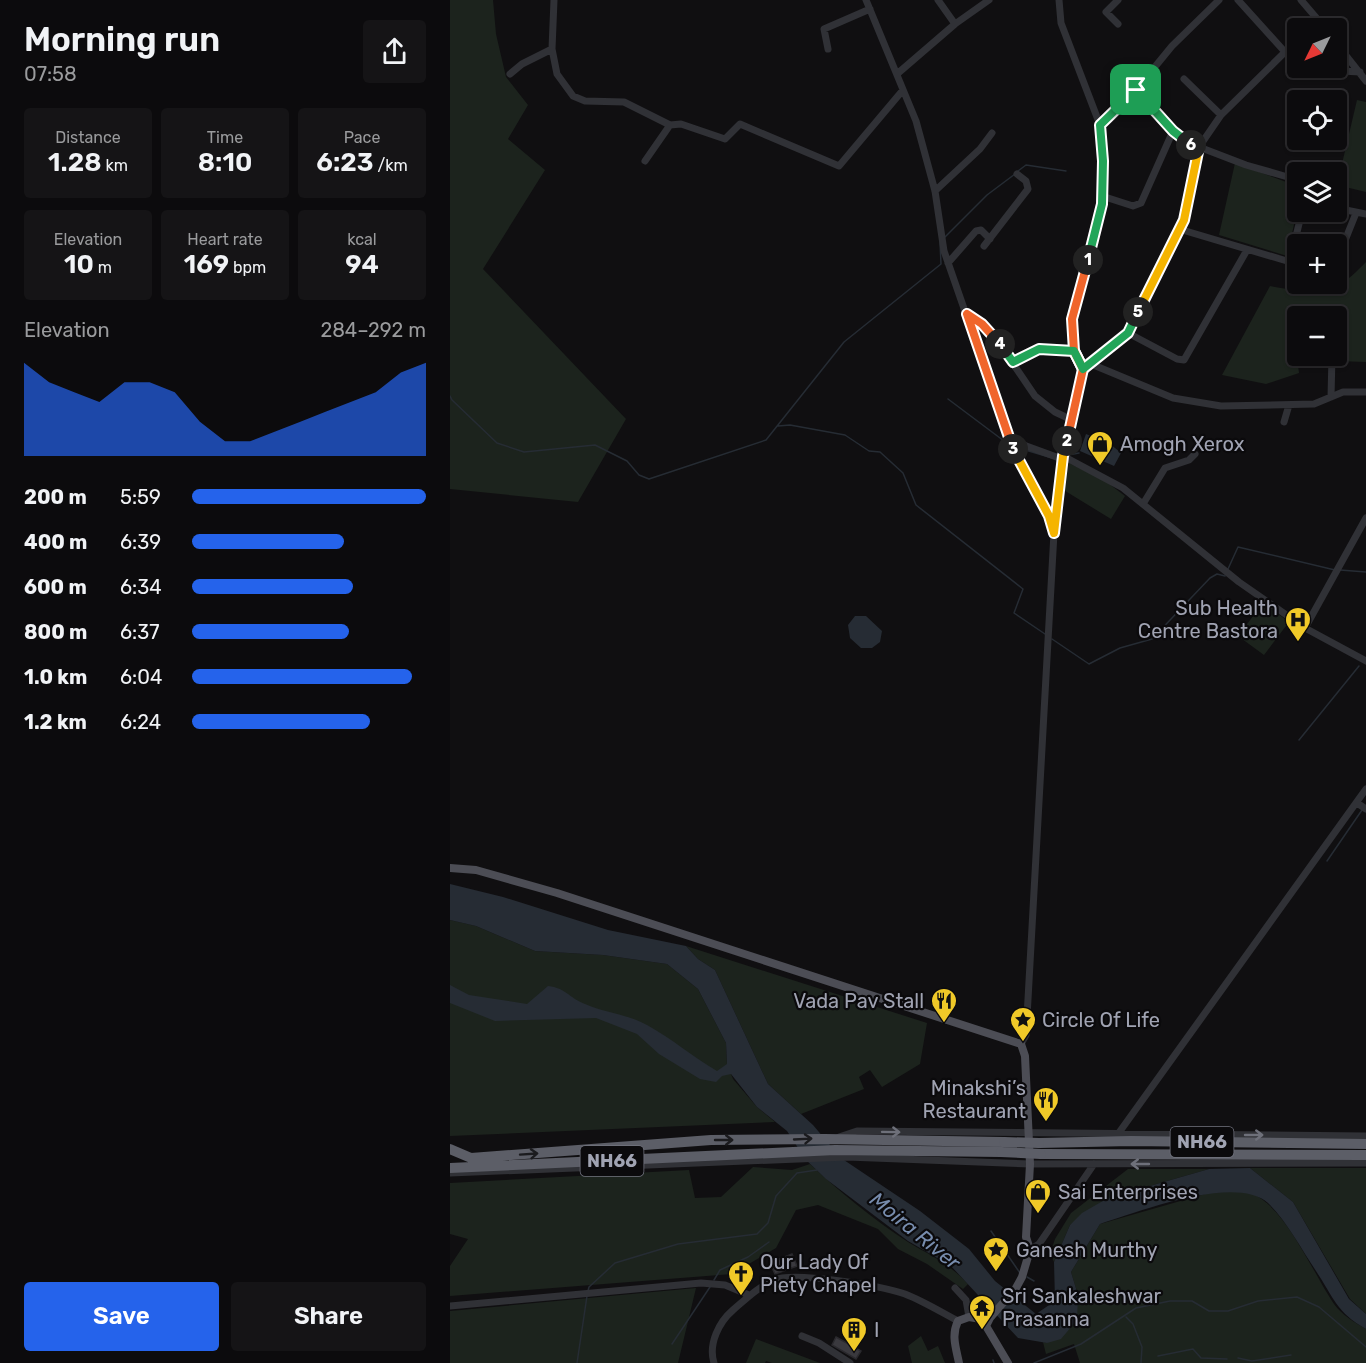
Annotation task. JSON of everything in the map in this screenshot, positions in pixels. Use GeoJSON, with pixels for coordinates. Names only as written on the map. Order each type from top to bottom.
{"type":"FeatureCollection","features":[{"type":"Feature","properties":{"kind":"highway","name":"NH66"},"geometry":{"type":"LineString","coordinates":[[450,1149],[471,1158],[711,1140],[780,1140],[1366,1155]]}},
{"type":"Feature","properties":{"kind":"highway","name":"NH66"},"geometry":{"type":"LineString","coordinates":[[1040,1148],[1131,1141],[1366,1144]]}},
{"type":"Feature","properties":{"kind":"highway","name":"NH66"},"geometry":{"type":"LineString","coordinates":[[450,1168],[774,1156],[831,1142]]}},
{"type":"Feature","properties":{"kind":"main road"},"geometry":{"type":"LineString","coordinates":[[450,868],[476,870],[557,893],[1022,1044],[1025,1056],[1030,1164],[1026,1237],[1030,1250],[1025,1268],[1014,1286],[980,1318],[958,1321],[954,1330],[954,1339],[959,1363]]}},
{"type":"Feature","properties":{"kind":"main road"},"geometry":{"type":"LineString","coordinates":[[980,1318],[1008,1363]]}},
{"type":"Feature","properties":{"kind":"street"},"geometry":{"type":"LineString","coordinates":[[554,0],[552,49],[557,74],[573,96],[585,101],[624,102],[670,125],[681,124],[725,140],[740,124],[839,166],[903,90]]}},
{"type":"Feature","properties":{"kind":"street"},"geometry":{"type":"LineString","coordinates":[[866,0],[916,121],[935,191],[944,251],[1011,443],[1049,516],[1054,533]]}},
{"type":"Feature","properties":{"kind":"street"},"geometry":{"type":"LineString","coordinates":[[938,0],[955,24]]}},
{"type":"Feature","properties":{"kind":"street"},"geometry":{"type":"LineString","coordinates":[[897,74],[955,24],[989,0]]}},
{"type":"Feature","properties":{"kind":"street"},"geometry":{"type":"LineString","coordinates":[[1022,1044],[1026,1035],[1054,533],[1064,457],[1083,369],[1074,351],[1072,319],[1102,196],[1100,125],[1060,23],[1059,0]]}},
{"type":"Feature","properties":{"kind":"street"},"geometry":{"type":"LineString","coordinates":[[1118,0],[1106,12],[1118,24]]}},
{"type":"Feature","properties":{"kind":"street"},"geometry":{"type":"LineString","coordinates":[[1100,125],[1136,90],[1172,46],[1219,0]]}},
{"type":"Feature","properties":{"kind":"street"},"geometry":{"type":"LineString","coordinates":[[1238,0],[1287,53]]}},
{"type":"Feature","properties":{"kind":"street"},"geometry":{"type":"LineString","coordinates":[[1301,0],[1316,18]]}},
{"type":"Feature","properties":{"kind":"street"},"geometry":{"type":"LineString","coordinates":[[828,49],[824,29],[870,9]]}},
{"type":"Feature","properties":{"kind":"street"},"geometry":{"type":"LineString","coordinates":[[510,74],[522,64],[552,49]]}},
{"type":"Feature","properties":{"kind":"street"},"geometry":{"type":"LineString","coordinates":[[1083,369],[1110,345],[1128,333],[1184,220],[1199,147],[1221,115],[1284,52]]}},
{"type":"Feature","properties":{"kind":"street"},"geometry":{"type":"LineString","coordinates":[[1347,56],[1366,81]]}},
{"type":"Feature","properties":{"kind":"street"},"geometry":{"type":"LineString","coordinates":[[1347,71],[1360,72]]}},
{"type":"Feature","properties":{"kind":"street"},"geometry":{"type":"LineString","coordinates":[[1184,79],[1221,115]]}},
{"type":"Feature","properties":{"kind":"street"},"geometry":{"type":"LineString","coordinates":[[1136,90],[1173,131],[1193,147],[1199,147],[1246,165],[1287,177]]}},
{"type":"Feature","properties":{"kind":"street"},"geometry":{"type":"LineString","coordinates":[[645,161],[670,125]]}},
{"type":"Feature","properties":{"kind":"street"},"geometry":{"type":"LineString","coordinates":[[1102,196],[1133,206],[1141,203],[1173,131]]}},
{"type":"Feature","properties":{"kind":"street"},"geometry":{"type":"LineString","coordinates":[[935,191],[980,149],[992,134]]}},
{"type":"Feature","properties":{"kind":"street"},"geometry":{"type":"LineString","coordinates":[[984,246],[1028,189],[1026,181],[1017,174]]}},
{"type":"Feature","properties":{"kind":"street"},"geometry":{"type":"LineString","coordinates":[[1347,211],[1366,214]]}},
{"type":"Feature","properties":{"kind":"street"},"geometry":{"type":"LineString","coordinates":[[1347,236],[1356,213]]}},
{"type":"Feature","properties":{"kind":"street"},"geometry":{"type":"LineString","coordinates":[[1179,229],[1287,261]]}},
{"type":"Feature","properties":{"kind":"street"},"geometry":{"type":"LineString","coordinates":[[948,263],[976,231],[981,230],[990,238]]}},
{"type":"Feature","properties":{"kind":"street"},"geometry":{"type":"LineString","coordinates":[[1128,333],[1177,359],[1184,360],[1247,250]]}},
{"type":"Feature","properties":{"kind":"street"},"geometry":{"type":"LineString","coordinates":[[967,314],[982,324],[1013,362],[1035,396],[1055,412],[1072,420]]}},
{"type":"Feature","properties":{"kind":"street"},"geometry":{"type":"LineString","coordinates":[[1013,362],[1039,349],[1074,351]]}},
{"type":"Feature","properties":{"kind":"street"},"geometry":{"type":"LineString","coordinates":[[1091,364],[1173,398],[1221,406],[1314,404],[1343,392],[1366,392]]}},
{"type":"Feature","properties":{"kind":"street"},"geometry":{"type":"LineString","coordinates":[[1331,397],[1332,366]]}},
{"type":"Feature","properties":{"kind":"street"},"geometry":{"type":"LineString","coordinates":[[1284,422],[1289,405]]}},
{"type":"Feature","properties":{"kind":"street"},"geometry":{"type":"LineString","coordinates":[[1011,443],[1064,457],[1105,476],[1227,572],[1305,628],[1366,661]]}},
{"type":"Feature","properties":{"kind":"street"},"geometry":{"type":"LineString","coordinates":[[1143,504],[1165,468],[1189,460],[1195,454]]}},
{"type":"Feature","properties":{"kind":"street"},"geometry":{"type":"LineString","coordinates":[[1305,628],[1366,518]]}},
{"type":"Feature","properties":{"kind":"street"},"geometry":{"type":"LineString","coordinates":[[1118,1134],[1366,789]]}},
{"type":"Feature","properties":{"kind":"street"},"geometry":{"type":"LineString","coordinates":[[1357,803],[1366,809]]}},
{"type":"Feature","properties":{"kind":"street"},"geometry":{"type":"LineString","coordinates":[[831,1142],[857,1131],[1366,1136]]}},
{"type":"Feature","properties":{"kind":"street"},"geometry":{"type":"LineString","coordinates":[[450,1173],[774,1156],[1030,1164],[1366,1163]]}},
{"type":"Feature","properties":{"kind":"street"},"geometry":{"type":"LineString","coordinates":[[1030,1250],[1039,1244],[1094,1164]]}},
{"type":"Feature","properties":{"kind":"street"},"geometry":{"type":"LineString","coordinates":[[724,1363],[713,1361],[715,1336],[723,1320],[749,1295],[775,1279],[794,1275],[903,1294],[958,1321]]}},
{"type":"Feature","properties":{"kind":"street"},"geometry":{"type":"LineString","coordinates":[[450,1306],[701,1283],[724,1285],[749,1295]]}},
{"type":"Feature","properties":{"kind":"street"},"geometry":{"type":"LineString","coordinates":[[955,1288],[980,1318]]}},
{"type":"Feature","properties":{"kind":"street"},"geometry":{"type":"LineString","coordinates":[[802,1336],[819,1343],[850,1363]]}},
{"type":"Feature","properties":{"kind":"shaded area"},"geometry":{"type":"Polygon","coordinates":[[[450,0],[493,0],[496,34],[506,77],[528,105],[508,139],[545,170],[483,269],[626,419],[578,502],[450,489],[450,0]]]}},
{"type":"Feature","properties":{"kind":"shaded area"},"geometry":{"type":"Polygon","coordinates":[[[1357,100],[1366,102],[1366,192],[1347,187],[1347,162],[1342,162],[1357,100]]]}},
{"type":"Feature","properties":{"kind":"shaded area"},"geometry":{"type":"Polygon","coordinates":[[[1235,163],[1287,182],[1287,222],[1295,222],[1292,234],[1287,234],[1287,256],[1219,235],[1235,163]]]}},
{"type":"Feature","properties":{"kind":"shaded area"},"geometry":{"type":"Polygon","coordinates":[[[1366,262],[1366,362],[1347,361],[1347,306],[1287,306],[1287,366],[1298,366],[1299,373],[1266,384],[1222,375],[1270,286],[1287,289],[1287,294],[1347,294],[1347,279],[1366,262]]]}},
{"type":"Feature","properties":{"kind":"shaded area"},"geometry":{"type":"Polygon","coordinates":[[[1069,463],[1104,480],[1125,496],[1111,519],[1062,489],[1069,463]]]}},
{"type":"Feature","properties":{"kind":"shaded area"},"geometry":{"type":"Polygon","coordinates":[[[1263,603],[1289,622],[1264,655],[1238,636],[1263,603]]]}},
{"type":"Feature","properties":{"kind":"shaded area"},"geometry":{"type":"Polygon","coordinates":[[[450,920],[476,926],[535,951],[603,955],[667,964],[698,989],[726,1043],[727,1064],[733,1079],[757,1107],[775,1122],[450,1136],[450,920]]]}},
{"type":"Feature","properties":{"kind":"shaded area"},"geometry":{"type":"Polygon","coordinates":[[[686,946],[927,1023],[920,1064],[882,1087],[870,1070],[859,1077],[864,1089],[801,1114],[768,1084],[715,970],[698,959],[686,946]]]}},
{"type":"Feature","properties":{"kind":"shaded area"},"geometry":{"type":"Polygon","coordinates":[[[810,1164],[870,1215],[946,1265],[968,1284],[963,1289],[927,1264],[898,1249],[878,1229],[818,1205],[796,1210],[776,1248],[732,1274],[450,1296],[450,1266],[468,1239],[450,1234],[450,1183],[689,1170],[695,1198],[721,1197],[753,1167],[792,1170],[810,1164]]]}},
{"type":"Feature","properties":{"kind":"shaded area"},"geometry":{"type":"Polygon","coordinates":[[[1250,1168],[1366,1168],[1366,1314],[1350,1299],[1293,1202],[1250,1168]]]}},
{"type":"Feature","properties":{"kind":"shaded area"},"geometry":{"type":"Polygon","coordinates":[[[1128,1169],[1209,1169],[1108,1198],[1070,1225],[1054,1262],[1050,1254],[1055,1239],[1071,1213],[1128,1169]]]}},
{"type":"Feature","properties":{"kind":"shaded area"},"geometry":{"type":"Polygon","coordinates":[[[1212,1192],[1253,1194],[1277,1213],[1288,1227],[1334,1304],[1344,1315],[1366,1329],[1366,1363],[1080,1363],[1074,1344],[1046,1354],[1043,1342],[1047,1343],[1078,1295],[1071,1272],[1100,1224],[1212,1192]]]}},
{"type":"Feature","properties":{"kind":"shaded area"},"geometry":{"type":"Polygon","coordinates":[[[696,1288],[678,1363],[450,1363],[450,1311],[696,1288]]]}},
{"type":"Feature","properties":{"kind":"shaded area"},"geometry":{"type":"Polygon","coordinates":[[[921,1336],[928,1351],[938,1346],[945,1363],[912,1363],[908,1346],[921,1336]]]}},
{"type":"Feature","properties":{"kind":"shaded area"},"geometry":{"type":"Polygon","coordinates":[[[756,1339],[820,1363],[766,1361],[765,1363],[746,1363],[756,1339]]]}},
{"type":"Feature","properties":{"kind":"water"},"geometry":{"type":"Polygon","coordinates":[[[1086,434],[1109,443],[1121,453],[1114,466],[1080,451],[1086,434]]]}},
{"type":"Feature","properties":{"kind":"water"},"geometry":{"type":"Polygon","coordinates":[[[855,616],[866,616],[882,631],[880,642],[872,648],[861,648],[850,638],[848,625],[855,616]]]}},
{"type":"Feature","properties":{"kind":"water","name":"Moira River"},"geometry":{"type":"Polygon","coordinates":[[[450,884],[503,897],[608,930],[686,946],[698,959],[715,970],[768,1084],[813,1125],[841,1158],[920,1211],[969,1249],[995,1281],[1036,1314],[1055,1301],[1054,1262],[1070,1225],[1082,1213],[1108,1198],[1209,1169],[1250,1168],[1293,1202],[1349,1299],[1366,1314],[1366,1329],[1348,1317],[1336,1304],[1275,1210],[1268,1203],[1253,1195],[1233,1192],[1186,1198],[1161,1204],[1100,1224],[1071,1272],[1078,1295],[1077,1320],[1061,1339],[1047,1343],[1018,1338],[951,1266],[908,1241],[826,1179],[806,1160],[787,1131],[757,1107],[731,1074],[722,1076],[716,1082],[700,1079],[659,1054],[637,1034],[596,1018],[495,1021],[450,1003],[450,985],[469,995],[527,1004],[548,986],[554,987],[585,1004],[632,1018],[647,1025],[717,1071],[727,1064],[726,1043],[698,989],[667,964],[603,955],[535,951],[476,926],[450,920],[450,884]]]}},
{"type":"Feature","properties":{"kind":"building"},"geometry":{"type":"Polygon","coordinates":[[[792,1254],[797,1266],[775,1274],[770,1263],[792,1254]]]}},
{"type":"Feature","properties":{"kind":"building"},"geometry":{"type":"Polygon","coordinates":[[[836,1337],[861,1351],[856,1359],[832,1345],[836,1337]]]}},
{"type":"Feature","properties":{"kind":"waterway"},"geometry":{"type":"LineString","coordinates":[[1018,171],[1026,165],[1066,171]]}},
{"type":"Feature","properties":{"kind":"waterway"},"geometry":{"type":"LineString","coordinates":[[945,237],[987,195],[1015,174]]}},
{"type":"Feature","properties":{"kind":"waterway"},"geometry":{"type":"LineString","coordinates":[[450,396],[497,443],[524,452],[595,445],[627,461],[639,475],[649,479],[766,440],[844,342],[941,264],[940,242]]}},
{"type":"Feature","properties":{"kind":"waterway"},"geometry":{"type":"LineString","coordinates":[[948,399],[1008,444]]}},
{"type":"Feature","properties":{"kind":"waterway"},"geometry":{"type":"LineString","coordinates":[[778,426],[790,425],[845,435],[869,451],[880,452],[903,473],[916,505],[1023,589],[1014,613],[1045,634]]}},
{"type":"Feature","properties":{"kind":"waterway"},"geometry":{"type":"LineString","coordinates":[[1015,447],[1059,460]]}},
{"type":"Feature","properties":{"kind":"waterway"},"geometry":{"type":"LineString","coordinates":[[1068,455],[1079,453]]}},
{"type":"Feature","properties":{"kind":"waterway"},"geometry":{"type":"LineString","coordinates":[[1228,569],[1238,547],[1335,570]]}},
{"type":"Feature","properties":{"kind":"waterway"},"geometry":{"type":"LineString","coordinates":[[1340,570],[1366,572]]}},
{"type":"Feature","properties":{"kind":"waterway"},"geometry":{"type":"LineString","coordinates":[[1052,639],[1089,664],[1120,648],[1152,639],[1210,578],[1217,574],[1225,576]]}},
{"type":"Feature","properties":{"kind":"waterway"},"geometry":{"type":"LineString","coordinates":[[1299,740],[1359,666]]}},
{"type":"Feature","properties":{"kind":"waterway"},"geometry":{"type":"LineString","coordinates":[[1327,861],[1362,810]]}},
{"type":"Feature","properties":{"kind":"waterway"},"geometry":{"type":"LineString","coordinates":[[588,1291],[589,1287],[615,1263],[678,1244],[757,1234],[768,1223],[776,1196],[797,1173],[817,1170]]}},
{"type":"Feature","properties":{"kind":"waterway"},"geometry":{"type":"LineString","coordinates":[[991,1231],[1020,1273]]}},
{"type":"Feature","properties":{"kind":"waterway"},"geometry":{"type":"LineString","coordinates":[[714,1280],[720,1270],[748,1257],[769,1242]]}},
{"type":"Feature","properties":{"kind":"waterway"},"geometry":{"type":"LineString","coordinates":[[1027,1277],[1034,1281]]}},
{"type":"Feature","properties":{"kind":"waterway"},"geometry":{"type":"LineString","coordinates":[[672,1344],[710,1287]]}},
{"type":"Feature","properties":{"kind":"waterway"},"geometry":{"type":"LineString","coordinates":[[577,1363],[587,1296]]}},
{"type":"Feature","properties":{"kind":"waterway"},"geometry":{"type":"LineString","coordinates":[[1034,1363],[1081,1344],[1136,1308],[1170,1301],[1192,1301],[1209,1311],[1228,1311],[1258,1301],[1297,1297],[1319,1307],[1366,1347]]}},
{"type":"Feature","properties":{"kind":"waterway"},"geometry":{"type":"LineString","coordinates":[[1126,1317],[1133,1324],[1142,1347],[1141,1363]]}},
{"type":"Feature","properties":{"kind":"waterway"},"geometry":{"type":"LineString","coordinates":[[1158,1356],[1193,1349],[1201,1358],[1227,1359]]}},
{"type":"Feature","properties":{"kind":"waterway"},"geometry":{"type":"LineString","coordinates":[[1238,1358],[1252,1361],[1291,1355]]}},
{"type":"Feature","properties":{"kind":"place","name":"Amogh Xerox"},"geometry":{"type":"Point","coordinates":[1100,467]}},
{"type":"Feature","properties":{"kind":"place","name":"Sub Health Centre Bastora"},"geometry":{"type":"Point","coordinates":[1298,643]}},
{"type":"Feature","properties":{"kind":"place","name":"Vada Pav Stall"},"geometry":{"type":"Point","coordinates":[944,1024]}},
{"type":"Feature","properties":{"kind":"place","name":"Circle Of Life"},"geometry":{"type":"Point","coordinates":[1023,1043]}},
{"type":"Feature","properties":{"kind":"place","name":"Minakshi’s Restaurant"},"geometry":{"type":"Point","coordinates":[1046,1123]}},
{"type":"Feature","properties":{"kind":"place","name":"Sai Enterprises"},"geometry":{"type":"Point","coordinates":[1038,1215]}},
{"type":"Feature","properties":{"kind":"place","name":"Ganesh Murthy"},"geometry":{"type":"Point","coordinates":[996,1273]}},
{"type":"Feature","properties":{"kind":"place","name":"Our Lady Of Piety Chapel"},"geometry":{"type":"Point","coordinates":[741,1297]}},
{"type":"Feature","properties":{"kind":"place","name":"Sri Sankaleshwar Prasanna"},"geometry":{"type":"Point","coordinates":[982,1331]}},
{"type":"Feature","properties":{"kind":"place","name":"I"},"geometry":{"type":"Point","coordinates":[854,1353]}},
{"type":"Feature","properties":{"kind":"route"},"geometry":{"type":"LineString","coordinates":[[1136,90],[1100,125],[1103,161],[1102,204],[1072,319],[1074,351],[1083,369],[1063,456],[1054,533],[1049,516],[1014,455],[967,314],[982,324],[1013,362],[1039,349],[1074,351],[1083,369],[1110,345],[1128,333],[1184,220],[1199,147],[1193,147],[1173,131],[1136,90]]}}]}
